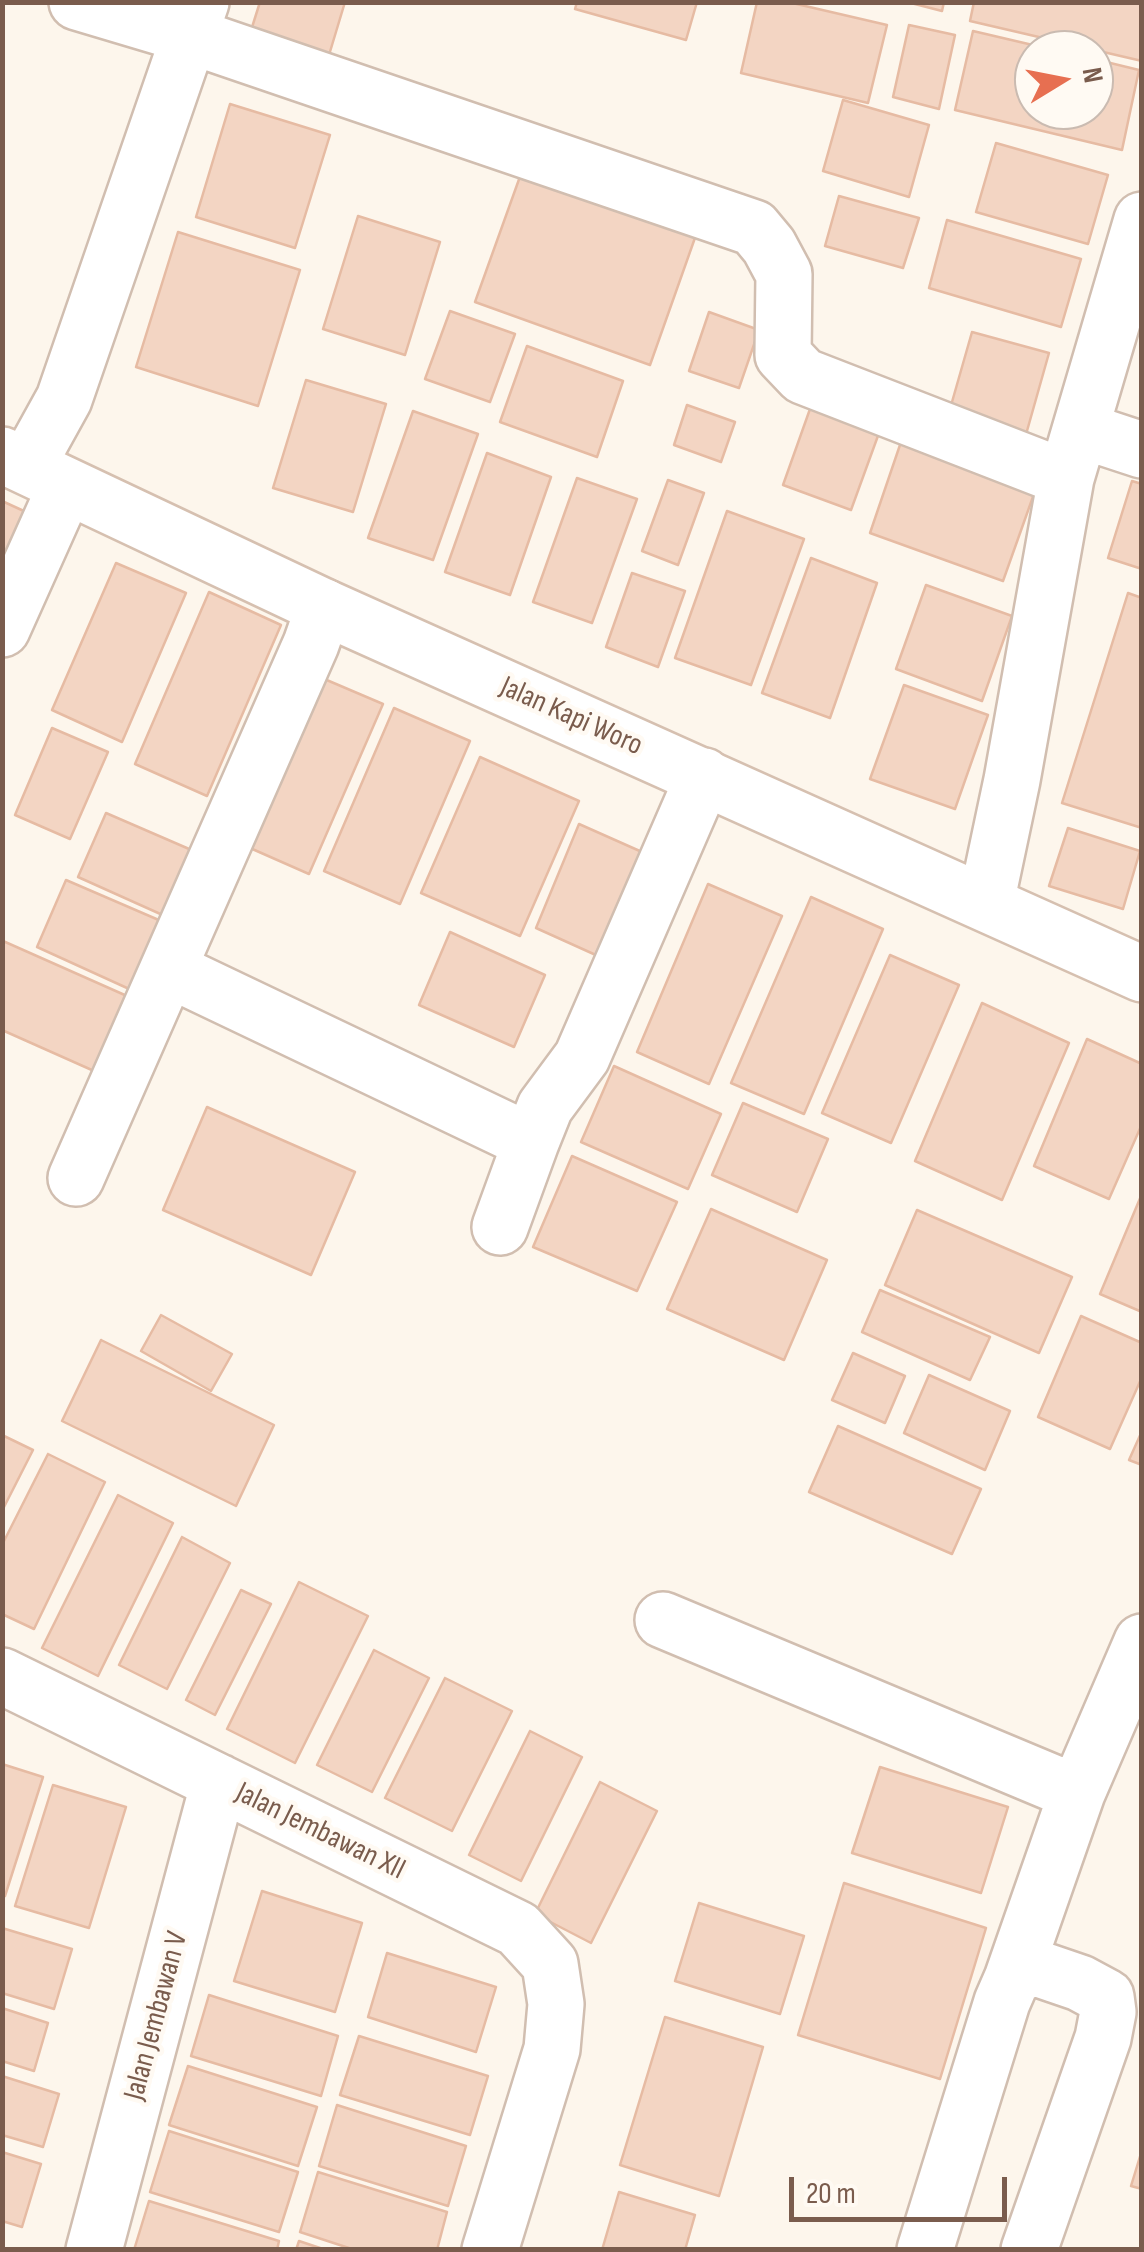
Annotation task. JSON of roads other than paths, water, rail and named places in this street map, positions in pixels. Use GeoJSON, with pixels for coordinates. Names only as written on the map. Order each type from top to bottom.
{"type":"FeatureCollection","features":[{"type":"Feature","properties":{"kind":"street"},"geometry":{"type":"LineString","coordinates":[[77,2],[196,20],[754,228],[784,274],[783,355],[803,376],[1073,454],[1142,450]]}},
{"type":"Feature","properties":{"kind":"street"},"geometry":{"type":"LineString","coordinates":[[2,629],[32,469],[64,399],[196,20]]}},
{"type":"Feature","properties":{"kind":"street"},"geometry":{"type":"LineString","coordinates":[[986,903],[1073,454],[1137,253]]}},
{"type":"Feature","properties":{"kind":"street","name":"Jalan Kapi Woro"},"geometry":{"type":"LineString","coordinates":[[32,469],[324,608],[1142,974]]}},
{"type":"Feature","properties":{"kind":"street"},"geometry":{"type":"LineString","coordinates":[[76,1178],[324,608]]}},
{"type":"Feature","properties":{"kind":"street"},"geometry":{"type":"LineString","coordinates":[[500,1227],[545,1107],[582,1057],[704,776]]}},
{"type":"Feature","properties":{"kind":"street"},"geometry":{"type":"LineString","coordinates":[[168,969],[531,1142]]}},
{"type":"Feature","properties":{"kind":"street"},"geometry":{"type":"LineString","coordinates":[[662,1620],[1077,1792]]}},
{"type":"Feature","properties":{"kind":"street"},"geometry":{"type":"LineString","coordinates":[[925,2250],[1002,2002],[1077,1792],[1142,1642]]}},
{"type":"Feature","properties":{"kind":"street","name":"Jalan Jembawan XII"},"geometry":{"type":"LineString","coordinates":[[2,1676],[518,1929],[550,1964],[556,2004],[552,2049],[490,2250]]}},
{"type":"Feature","properties":{"kind":"street","name":"Jalan Jembawan V"},"geometry":{"type":"LineString","coordinates":[[94,2250],[219,1782]]}},
{"type":"Feature","properties":{"kind":"street"},"geometry":{"type":"LineString","coordinates":[[1012,1979],[1036,1968],[1106,1996],[1108,2012],[1103,2038],[1048,2245]]}}]}
